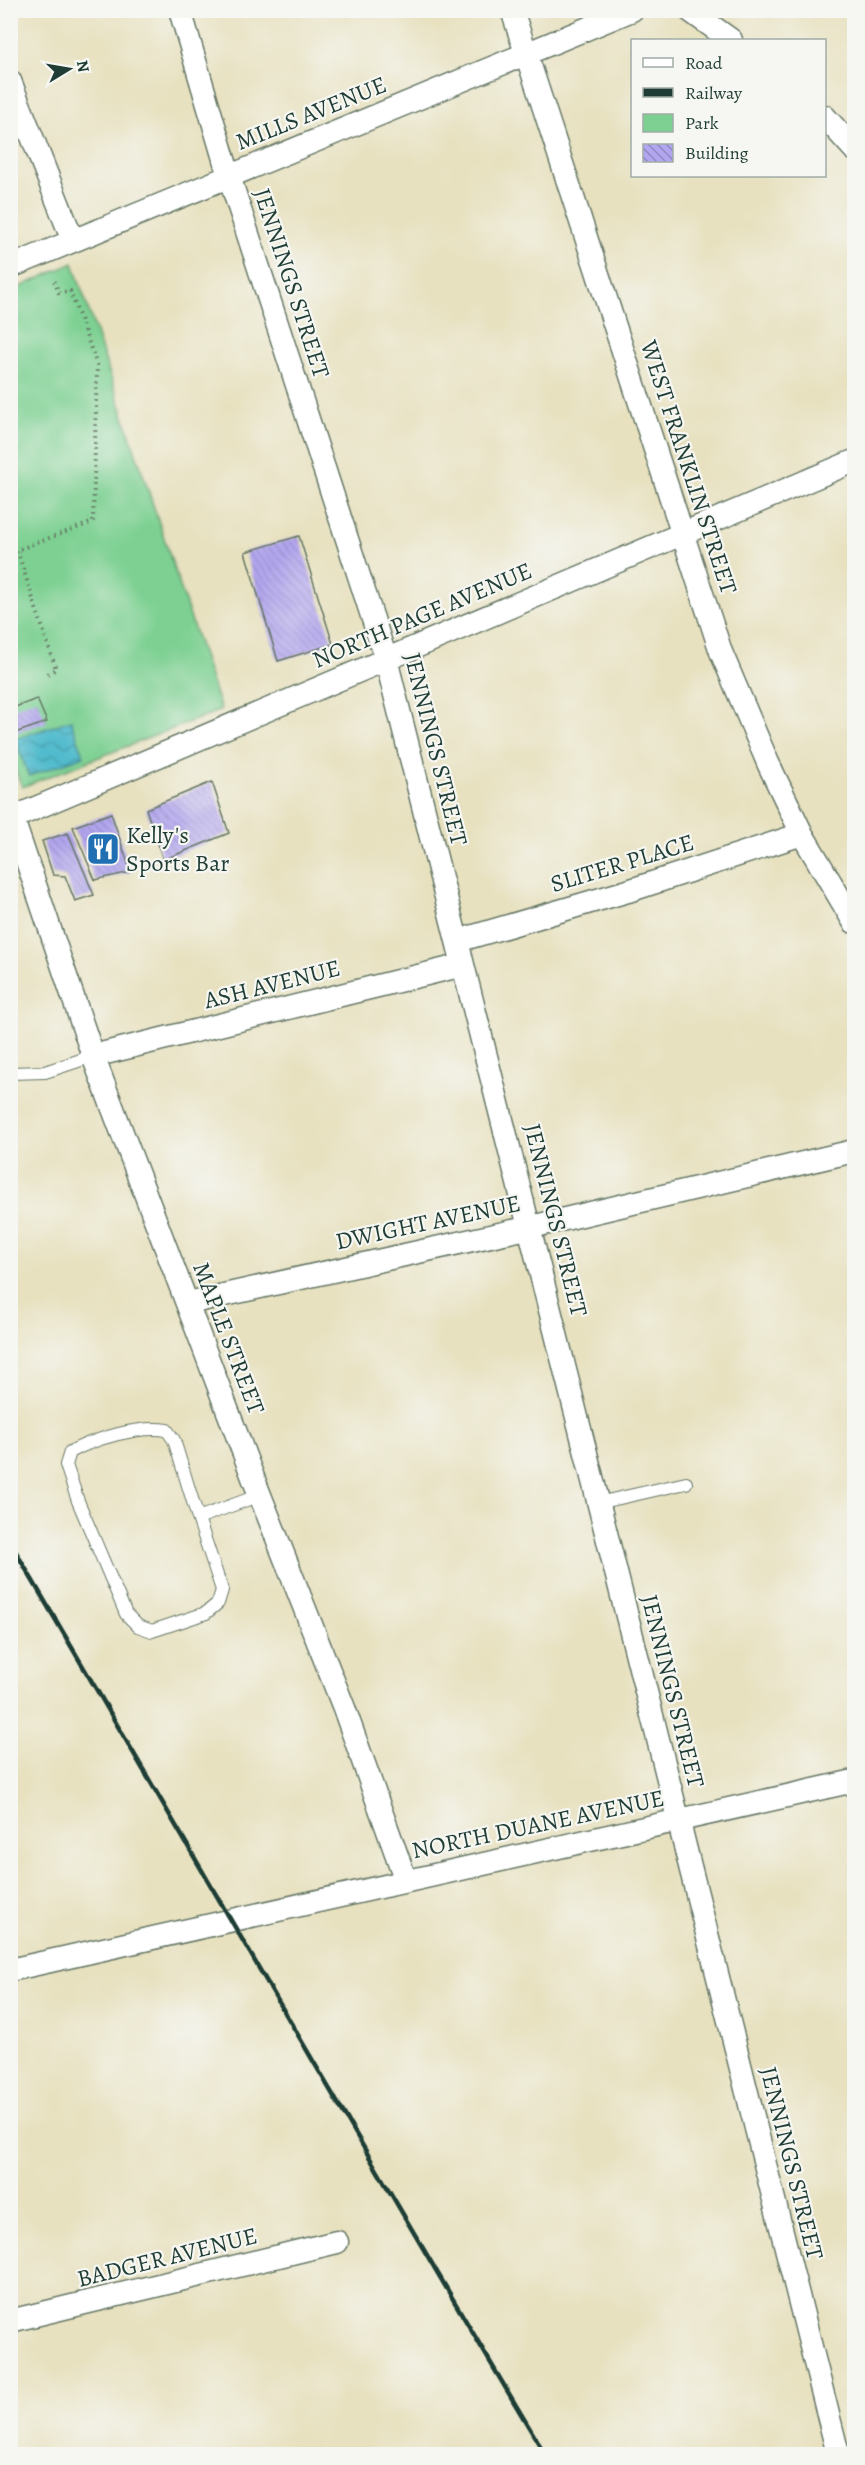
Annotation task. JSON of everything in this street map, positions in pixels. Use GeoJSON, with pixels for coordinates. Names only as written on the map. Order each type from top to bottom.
{"type":"FeatureCollection","features":[{"type":"Feature","properties":{"kind":"street","name":"JENNINGS STREET"},"geometry":{"type":"LineString","coordinates":[[180,10],[229,176],[386,660],[531,1227],[598,1503],[838,2454]]}},
{"type":"Feature","properties":{"kind":"street","name":"WEST FRANKLIN STREET"},"geometry":{"type":"LineString","coordinates":[[512,10],[721,652],[801,834],[855,922]]}},
{"type":"Feature","properties":{"kind":"street","name":"MILLS AVENUE"},"geometry":{"type":"LineString","coordinates":[[10,267],[632,10]]}},
{"type":"Feature","properties":{"kind":"street"},"geometry":{"type":"LineString","coordinates":[[689,10],[731,39]]}},
{"type":"Feature","properties":{"kind":"street"},"geometry":{"type":"LineString","coordinates":[[10,81],[73,241]]}},
{"type":"Feature","properties":{"kind":"street"},"geometry":{"type":"LineString","coordinates":[[826,117],[855,149]]}},
{"type":"Feature","properties":{"kind":"street","name":"NORTH PAGE AVENUE"},"geometry":{"type":"LineString","coordinates":[[11,816],[855,461]]}},
{"type":"Feature","properties":{"kind":"street","name":"MAPLE STREET"},"geometry":{"type":"LineString","coordinates":[[11,816],[93,1056],[260,1495],[344,1708],[406,1881]]}},
{"type":"Feature","properties":{"kind":"street","name":"SLITER PLACE"},"geometry":{"type":"LineString","coordinates":[[457,941],[628,891],[801,834]]}},
{"type":"Feature","properties":{"kind":"street","name":"ASH AVENUE"},"geometry":{"type":"LineString","coordinates":[[93,1056],[463,965]]}},
{"type":"Feature","properties":{"kind":"street","name":"DWIGHT AVENUE"},"geometry":{"type":"LineString","coordinates":[[188,1303],[531,1227],[855,1151]]}},
{"type":"Feature","properties":{"kind":"street","name":"NORTH DUANE AVENUE"},"geometry":{"type":"LineString","coordinates":[[10,1971],[232,1919],[855,1781]]}},
{"type":"Feature","properties":{"kind":"street","name":"BADGER AVENUE"},"geometry":{"type":"LineString","coordinates":[[10,2321],[337,2242]]}},
{"type":"Feature","properties":{"kind":"lane"},"geometry":{"type":"LineString","coordinates":[[10,1073],[45,1072],[93,1056]]}},
{"type":"Feature","properties":{"kind":"lane"},"geometry":{"type":"LineString","coordinates":[[153,1427],[167,1430],[174,1440],[198,1518],[222,1590],[218,1603],[206,1613],[152,1631],[138,1626],[126,1614],[78,1501],[66,1465],[70,1452],[87,1443],[153,1427]]}},
{"type":"Feature","properties":{"kind":"lane"},"geometry":{"type":"LineString","coordinates":[[598,1503],[686,1483]]}},
{"type":"Feature","properties":{"kind":"lane"},"geometry":{"type":"LineString","coordinates":[[198,1518],[260,1495]]}},
{"type":"Feature","properties":{"kind":"path"},"geometry":{"type":"LineString","coordinates":[[48,674],[56,669],[17,550],[93,522],[97,365],[70,291],[59,293],[54,280]]}},
{"type":"Feature","properties":{"kind":"green space"},"geometry":{"type":"Polygon","coordinates":[[[73,263],[221,710],[22,787],[11,758],[11,291],[73,263]]]}},
{"type":"Feature","properties":{"kind":"water"},"geometry":{"type":"Polygon","coordinates":[[[71,720],[84,756],[29,776],[15,739],[71,720]]]}},
{"type":"Feature","properties":{"kind":"building"},"geometry":{"type":"Polygon","coordinates":[[[299,536],[333,644],[278,661],[245,552],[299,536]]]}},
{"type":"Feature","properties":{"kind":"building"},"geometry":{"type":"Polygon","coordinates":[[[37,699],[47,722],[12,734],[10,709],[37,699]]]}},
{"type":"Feature","properties":{"kind":"building"},"geometry":{"type":"Polygon","coordinates":[[[212,782],[229,833],[163,860],[146,809],[212,782]]]}},
{"type":"Feature","properties":{"kind":"building","name":"Kelly's Sports Bar"},"geometry":{"type":"Polygon","coordinates":[[[111,813],[131,872],[95,880],[73,827],[111,813]]]}},
{"type":"Feature","properties":{"kind":"building"},"geometry":{"type":"Polygon","coordinates":[[[68,833],[94,895],[75,901],[65,876],[53,875],[42,841],[68,833]]]}},
{"type":"Feature","properties":{"kind":"railway"},"geometry":{"type":"LineString","coordinates":[[10,1542],[545,2454]]}},
{"type":"Feature","properties":{"kind":"place","name":"Kelly's Sports Bar"},"geometry":{"type":"Point","coordinates":[103,849]}}]}
